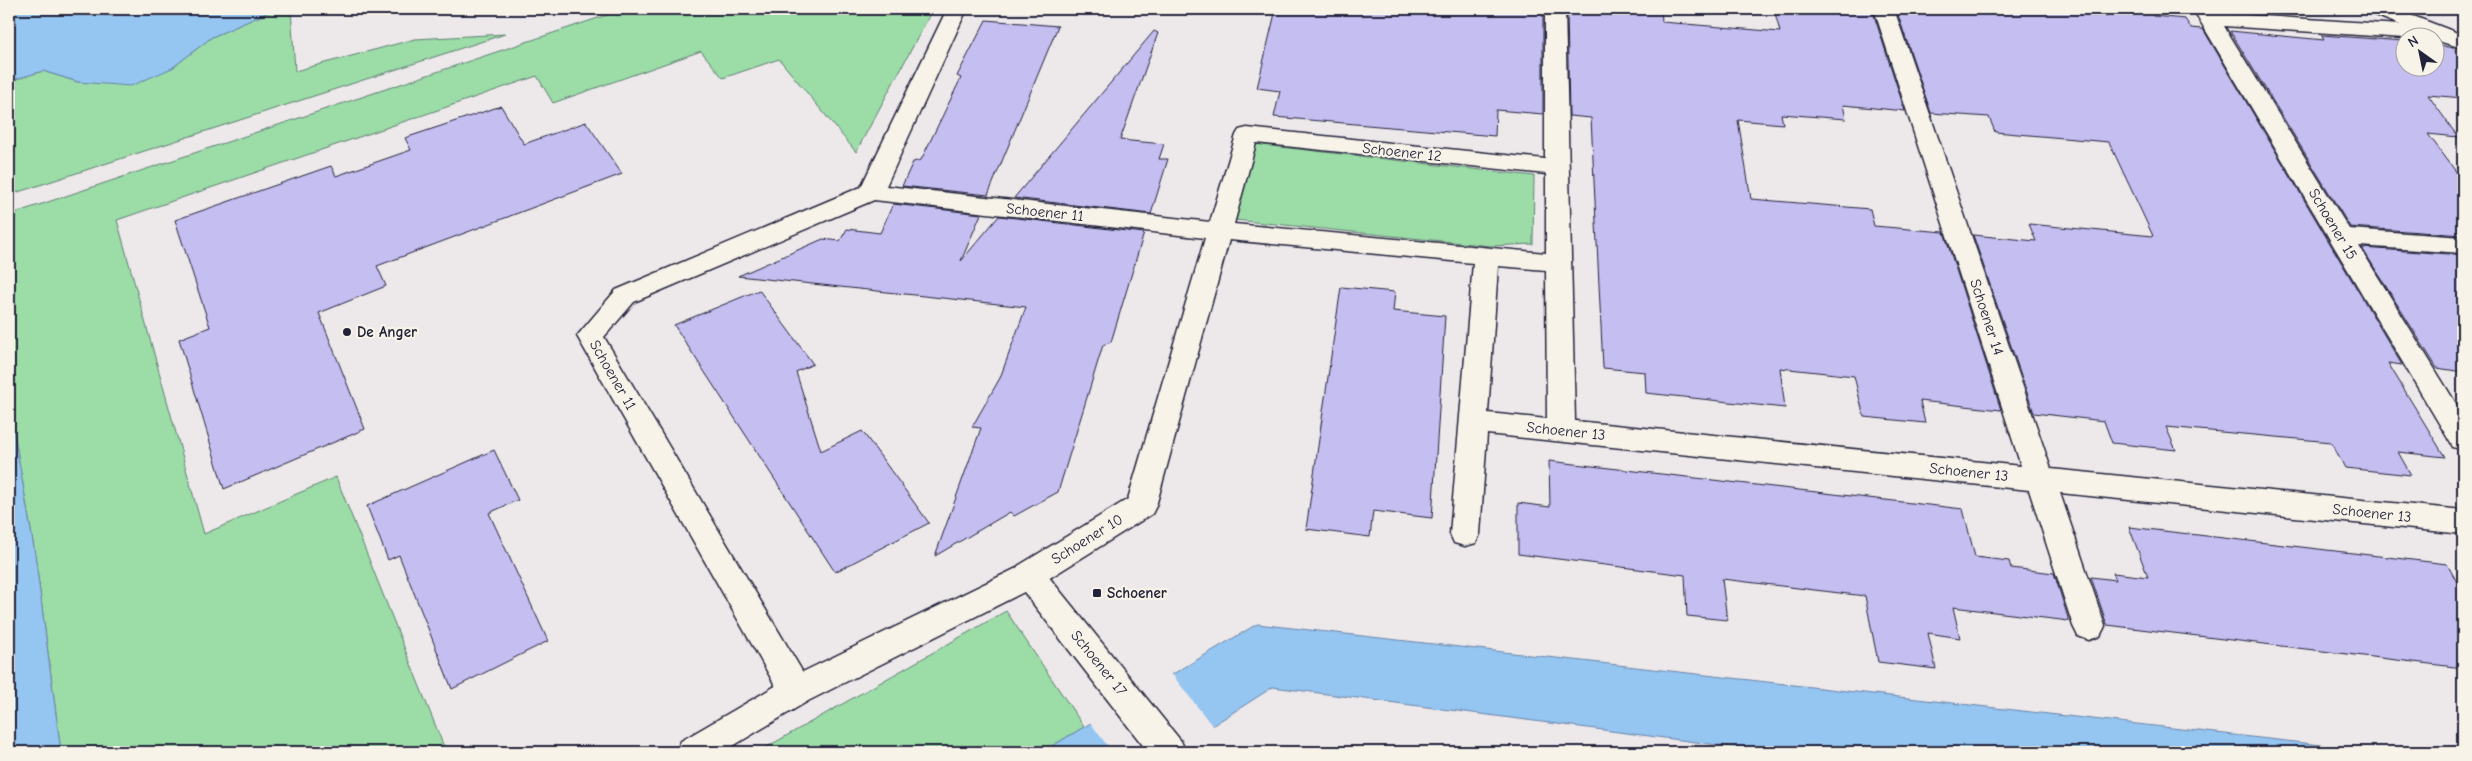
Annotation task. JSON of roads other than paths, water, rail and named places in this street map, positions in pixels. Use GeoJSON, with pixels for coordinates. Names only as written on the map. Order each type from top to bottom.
{"type":"FeatureCollection","features":[{"type":"Feature","properties":{"kind":"street"},"geometry":{"type":"LineString","coordinates":[[871,192],[957,9]]}},
{"type":"Feature","properties":{"kind":"street"},"geometry":{"type":"LineString","coordinates":[[1555,9],[1562,431]]}},
{"type":"Feature","properties":{"kind":"street","name":"Schoener 14"},"geometry":{"type":"LineString","coordinates":[[1884,9],[2089,626]]}},
{"type":"Feature","properties":{"kind":"street"},"geometry":{"type":"LineString","coordinates":[[2377,9],[2426,28]]}},
{"type":"Feature","properties":{"kind":"street"},"geometry":{"type":"LineString","coordinates":[[2206,14],[2394,30]]}},
{"type":"Feature","properties":{"kind":"street","name":"Schoener 15"},"geometry":{"type":"LineString","coordinates":[[2206,14],[2463,439]]}},
{"type":"Feature","properties":{"kind":"street"},"geometry":{"type":"LineString","coordinates":[[2444,35],[2463,42]]}},
{"type":"Feature","properties":{"kind":"street","name":"Schoener 12"},"geometry":{"type":"LineString","coordinates":[[1247,135],[1558,168]]}},
{"type":"Feature","properties":{"kind":"street","name":"Schoener 10"},"geometry":{"type":"LineString","coordinates":[[693,752],[796,691],[1029,575],[1141,506],[1247,135]]}},
{"type":"Feature","properties":{"kind":"street","name":"Schoener 11"},"geometry":{"type":"LineString","coordinates":[[796,691],[590,336],[625,296],[871,192],[1219,231]]}},
{"type":"Feature","properties":{"kind":"street"},"geometry":{"type":"LineString","coordinates":[[1219,231],[1559,263]]}},
{"type":"Feature","properties":{"kind":"street"},"geometry":{"type":"LineString","coordinates":[[2341,237],[2463,244]]}},
{"type":"Feature","properties":{"kind":"street"},"geometry":{"type":"LineString","coordinates":[[1466,534],[1486,256]]}},
{"type":"Feature","properties":{"kind":"street","name":"Schoener 13"},"geometry":{"type":"LineString","coordinates":[[1474,422],[2463,522]]}},
{"type":"Feature","properties":{"kind":"street","name":"Schoener 17"},"geometry":{"type":"LineString","coordinates":[[1029,575],[1169,752]]}},
{"type":"Feature","properties":{"kind":"water"},"geometry":{"type":"Polygon","coordinates":[[[9,9],[276,9],[212,37],[172,68],[131,86],[78,82],[43,71],[16,79],[13,93],[9,99],[9,9]]]}},
{"type":"Feature","properties":{"kind":"water"},"geometry":{"type":"Polygon","coordinates":[[[9,404],[35,554],[61,752],[9,752],[9,404]]]}},
{"type":"Feature","properties":{"kind":"water"},"geometry":{"type":"Polygon","coordinates":[[[1257,624],[2383,752],[1772,752],[1273,687],[1171,752],[1042,752],[1257,624]]]}},
{"type":"Feature","properties":{"kind":"place","name":"De Anger"},"geometry":{"type":"Point","coordinates":[347,332]}},
{"type":"Feature","properties":{"kind":"place","name":"Schoener"},"geometry":{"type":"Point","coordinates":[1097,593]}}]}
